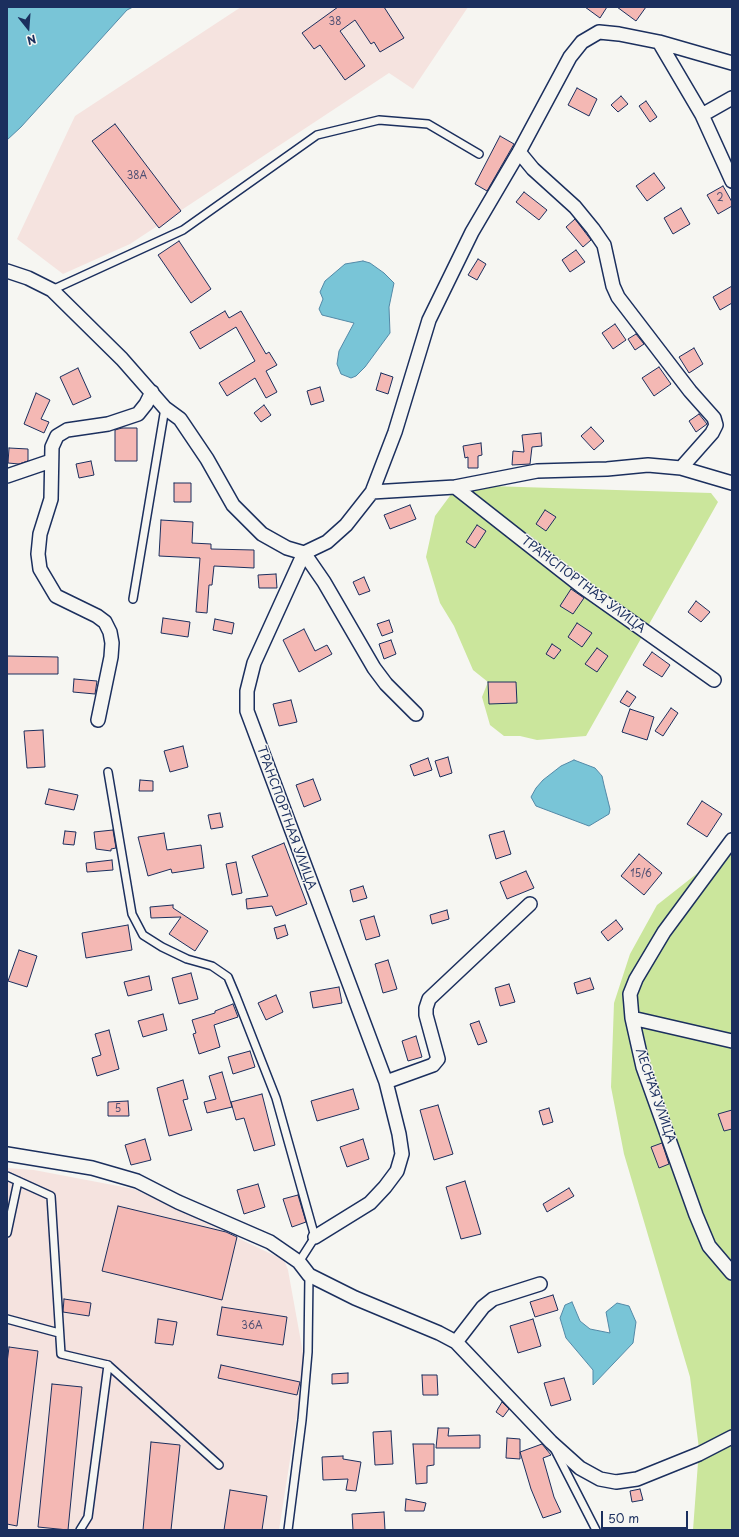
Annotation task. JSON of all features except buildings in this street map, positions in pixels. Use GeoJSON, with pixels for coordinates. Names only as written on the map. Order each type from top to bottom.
{"type":"FeatureCollection","features":[{"type":"Feature","properties":{"kind":"street"},"geometry":{"type":"LineString","coordinates":[[304,553],[327,542],[346,525],[372,492],[395,432],[429,320],[472,232],[519,152],[570,57],[582,42],[599,32],[658,42],[728,61]]}},
{"type":"Feature","properties":{"kind":"street"},"geometry":{"type":"LineString","coordinates":[[658,42],[702,115],[732,181]]}},
{"type":"Feature","properties":{"kind":"street"},"geometry":{"type":"LineString","coordinates":[[702,115],[732,98]]}},
{"type":"Feature","properties":{"kind":"street"},"geometry":{"type":"LineString","coordinates":[[519,152],[534,169],[575,207],[593,229],[604,245],[613,286],[618,297],[690,391],[714,418],[716,425],[712,433],[681,468]]}},
{"type":"Feature","properties":{"kind":"street"},"geometry":{"type":"LineString","coordinates":[[7,271],[28,278],[52,290],[122,359],[165,408],[180,419],[207,459],[233,505],[262,534],[287,548],[304,553],[324,582],[374,668],[386,684],[416,714]]}},
{"type":"Feature","properties":{"kind":"street"},"geometry":{"type":"LineString","coordinates":[[98,720],[111,657],[112,643],[110,632],[105,622],[97,616],[56,596],[40,569],[38,554],[40,534],[51,499],[52,447],[57,436],[67,430],[108,424],[138,414],[146,404],[152,392]]}},
{"type":"Feature","properties":{"kind":"street"},"geometry":{"type":"LineString","coordinates":[[7,476],[51,461]]}},
{"type":"Feature","properties":{"kind":"street"},"geometry":{"type":"LineString","coordinates":[[372,492],[455,487],[537,472],[607,469],[648,465],[681,468],[732,483]]}},
{"type":"Feature","properties":{"kind":"street","name":"ТРАНСПОРТНАЯ УЛИЦА"},"geometry":{"type":"LineString","coordinates":[[455,487],[580,586],[714,680]]}},
{"type":"Feature","properties":{"kind":"street","name":"ТРАНСПОРТНАЯ УЛИЦА"},"geometry":{"type":"LineString","coordinates":[[304,553],[254,662],[247,691],[247,711],[386,1082],[399,1134],[402,1154],[397,1171],[386,1187],[370,1203],[315,1237]]}},
{"type":"Feature","properties":{"kind":"street","name":"ЛЕСНАЯ УЛИЦА"},"geometry":{"type":"LineString","coordinates":[[732,840],[664,932],[636,979],[630,994],[632,1018],[643,1067],[696,1215],[709,1246],[732,1273]]}},
{"type":"Feature","properties":{"kind":"street"},"geometry":{"type":"LineString","coordinates":[[386,1082],[433,1065],[438,1059],[426,1015],[426,1008],[429,999],[530,904]]}},
{"type":"Feature","properties":{"kind":"street"},"geometry":{"type":"LineString","coordinates":[[632,1018],[732,1041]]}},
{"type":"Feature","properties":{"kind":"street"},"geometry":{"type":"LineString","coordinates":[[7,1154],[92,1168],[137,1181],[178,1202],[270,1242],[299,1262],[309,1275],[355,1298],[439,1332],[456,1342],[551,1442],[580,1468],[600,1479],[616,1482],[644,1476],[699,1454],[732,1437]]}},
{"type":"Feature","properties":{"kind":"street"},"geometry":{"type":"LineString","coordinates":[[456,1342],[482,1306],[493,1299],[540,1284]]}},
{"type":"Feature","properties":{"kind":"lane"},"geometry":{"type":"LineString","coordinates":[[52,290],[183,230],[317,135],[379,120],[428,124],[479,154]]}},
{"type":"Feature","properties":{"kind":"lane"},"geometry":{"type":"LineString","coordinates":[[133,599],[165,408]]}},
{"type":"Feature","properties":{"kind":"lane"},"geometry":{"type":"LineString","coordinates":[[108,772],[132,914],[143,935],[162,947],[187,959],[212,966],[228,977],[276,1098],[315,1237],[299,1262]]}},
{"type":"Feature","properties":{"kind":"lane"},"geometry":{"type":"LineString","coordinates":[[7,1176],[51,1196],[61,1354],[108,1365],[219,1465]]}},
{"type":"Feature","properties":{"kind":"lane"},"geometry":{"type":"LineString","coordinates":[[7,1233],[18,1181]]}},
{"type":"Feature","properties":{"kind":"lane"},"geometry":{"type":"LineString","coordinates":[[288,1530],[308,1360],[309,1275]]}},
{"type":"Feature","properties":{"kind":"lane"},"geometry":{"type":"LineString","coordinates":[[7,1319],[59,1333]]}},
{"type":"Feature","properties":{"kind":"lane"},"geometry":{"type":"LineString","coordinates":[[80,1530],[88,1517],[108,1365]]}},
{"type":"Feature","properties":{"kind":"lane"},"geometry":{"type":"LineString","coordinates":[[551,1442],[596,1530]]}},
{"type":"Feature","properties":{"kind":"shaded area"},"geometry":{"type":"Polygon","coordinates":[[[241,7],[468,7],[413,89],[389,73],[130,244],[63,274],[17,239],[75,116],[241,7]]]}},
{"type":"Feature","properties":{"kind":"shaded area"},"geometry":{"type":"Polygon","coordinates":[[[7,1168],[34,1170],[134,1189],[284,1260],[288,1270],[305,1364],[279,1530],[7,1530],[7,1168]]]}},
{"type":"Feature","properties":{"kind":"green space"},"geometry":{"type":"Polygon","coordinates":[[[458,485],[711,493],[718,502],[586,736],[537,740],[520,736],[504,736],[490,725],[482,697],[488,682],[473,670],[454,626],[440,603],[426,557],[435,516],[458,485]]]}},
{"type":"Feature","properties":{"kind":"green space"},"geometry":{"type":"Polygon","coordinates":[[[732,846],[732,1530],[693,1530],[699,1449],[690,1377],[624,1154],[611,1087],[614,1003],[630,954],[657,905],[732,846]]]}},
{"type":"Feature","properties":{"kind":"water"},"geometry":{"type":"Polygon","coordinates":[[[7,7],[133,7],[127,10],[21,127],[7,140],[7,7]]]}},
{"type":"Feature","properties":{"kind":"water"},"geometry":{"type":"Polygon","coordinates":[[[363,261],[370,263],[384,273],[394,283],[389,307],[390,333],[365,367],[356,376],[351,378],[341,374],[337,364],[339,351],[354,323],[322,315],[319,309],[323,299],[320,292],[325,281],[345,264],[363,261]]]}},
{"type":"Feature","properties":{"kind":"water"},"geometry":{"type":"Polygon","coordinates":[[[574,760],[595,768],[602,776],[610,809],[609,814],[589,826],[536,806],[531,797],[543,780],[561,766],[574,760]]]}},
{"type":"Feature","properties":{"kind":"water"},"geometry":{"type":"Polygon","coordinates":[[[572,1302],[580,1321],[590,1329],[610,1333],[606,1312],[617,1303],[629,1306],[636,1322],[633,1343],[593,1385],[593,1370],[566,1338],[560,1318],[565,1305],[572,1302]]]}}]}
